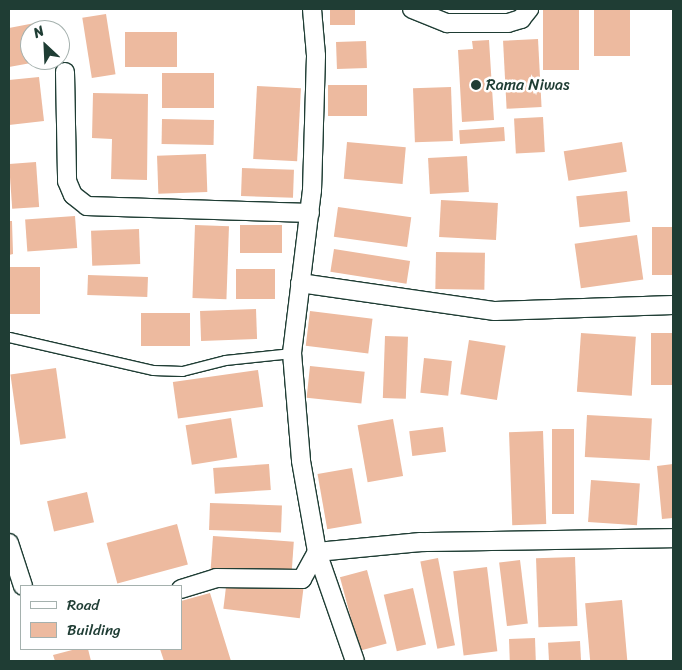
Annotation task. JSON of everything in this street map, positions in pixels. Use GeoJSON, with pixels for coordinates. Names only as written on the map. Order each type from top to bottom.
{"type":"FeatureCollection","features":[{"type":"Feature","properties":{"kind":"street"},"geometry":{"type":"LineString","coordinates":[[312,9],[316,56],[310,213],[292,353],[301,461],[317,552],[355,661]]}},
{"type":"Feature","properties":{"kind":"street"},"geometry":{"type":"LineString","coordinates":[[412,9],[448,23],[499,23],[521,19],[529,9]]}},
{"type":"Feature","properties":{"kind":"street"},"geometry":{"type":"LineString","coordinates":[[65,72],[68,181],[73,196],[87,206],[310,213]]}},
{"type":"Feature","properties":{"kind":"street"},"geometry":{"type":"LineString","coordinates":[[300,283],[494,311],[673,305]]}},
{"type":"Feature","properties":{"kind":"street"},"geometry":{"type":"LineString","coordinates":[[317,552],[421,542],[673,538]]}},
{"type":"Feature","properties":{"kind":"street"},"geometry":{"type":"LineString","coordinates":[[9,543],[23,585]]}},
{"type":"Feature","properties":{"kind":"street"},"geometry":{"type":"LineString","coordinates":[[182,589],[216,578],[302,579],[317,552]]}},
{"type":"Feature","properties":{"kind":"lane"},"geometry":{"type":"LineString","coordinates":[[9,337],[153,370],[182,371],[225,360],[292,353]]}},
{"type":"Feature","properties":{"kind":"building"},"geometry":{"type":"Polygon","coordinates":[[[330,9],[355,9],[355,25],[330,25],[330,9]]]}},
{"type":"Feature","properties":{"kind":"building"},"geometry":{"type":"Polygon","coordinates":[[[543,9],[579,9],[579,70],[543,70],[543,9]]]}},
{"type":"Feature","properties":{"kind":"building"},"geometry":{"type":"Polygon","coordinates":[[[594,9],[630,9],[630,56],[594,56],[594,9]]]}},
{"type":"Feature","properties":{"kind":"building"},"geometry":{"type":"Polygon","coordinates":[[[106,14],[116,74],[92,78],[82,18],[106,14]]]}},
{"type":"Feature","properties":{"kind":"building"},"geometry":{"type":"Polygon","coordinates":[[[20,26],[20,65],[9,67],[9,28],[20,26]]]}},
{"type":"Feature","properties":{"kind":"building"},"geometry":{"type":"Polygon","coordinates":[[[125,32],[177,32],[177,67],[125,67],[125,32]]]}},
{"type":"Feature","properties":{"kind":"building"},"geometry":{"type":"Polygon","coordinates":[[[538,39],[542,107],[507,109],[503,41],[538,39]]]}},
{"type":"Feature","properties":{"kind":"building","name":"Rama Niwas"},"geometry":{"type":"Polygon","coordinates":[[[489,40],[494,120],[462,122],[458,50],[473,49],[472,41],[489,40]]]}},
{"type":"Feature","properties":{"kind":"building"},"geometry":{"type":"Polygon","coordinates":[[[366,41],[367,68],[337,69],[336,42],[366,41]]]}},
{"type":"Feature","properties":{"kind":"building"},"geometry":{"type":"Polygon","coordinates":[[[162,73],[214,73],[214,108],[162,108],[162,73]]]}},
{"type":"Feature","properties":{"kind":"building"},"geometry":{"type":"Polygon","coordinates":[[[39,77],[44,121],[9,125],[9,80],[39,77]]]}},
{"type":"Feature","properties":{"kind":"building"},"geometry":{"type":"Polygon","coordinates":[[[328,85],[367,85],[367,116],[328,116],[328,85]]]}},
{"type":"Feature","properties":{"kind":"building"},"geometry":{"type":"Polygon","coordinates":[[[257,86],[301,88],[297,161],[253,159],[257,86]]]}},
{"type":"Feature","properties":{"kind":"building"},"geometry":{"type":"Polygon","coordinates":[[[451,87],[453,141],[415,142],[413,88],[451,87]]]}},
{"type":"Feature","properties":{"kind":"building"},"geometry":{"type":"Polygon","coordinates":[[[93,93],[148,94],[147,180],[111,179],[112,139],[92,138],[93,93]]]}},
{"type":"Feature","properties":{"kind":"building"},"geometry":{"type":"Polygon","coordinates":[[[543,117],[545,152],[516,153],[514,119],[543,117]]]}},
{"type":"Feature","properties":{"kind":"building"},"geometry":{"type":"Polygon","coordinates":[[[162,119],[214,120],[214,145],[162,144],[162,119]]]}},
{"type":"Feature","properties":{"kind":"building"},"geometry":{"type":"Polygon","coordinates":[[[504,127],[505,141],[460,144],[459,130],[504,127]]]}},
{"type":"Feature","properties":{"kind":"building"},"geometry":{"type":"Polygon","coordinates":[[[347,142],[406,147],[403,184],[344,179],[347,142]]]}},
{"type":"Feature","properties":{"kind":"building"},"geometry":{"type":"Polygon","coordinates":[[[622,142],[627,172],[568,181],[564,151],[622,142]]]}},
{"type":"Feature","properties":{"kind":"building"},"geometry":{"type":"Polygon","coordinates":[[[206,154],[207,192],[158,194],[157,156],[206,154]]]}},
{"type":"Feature","properties":{"kind":"building"},"geometry":{"type":"Polygon","coordinates":[[[467,156],[469,192],[430,194],[428,158],[467,156]]]}},
{"type":"Feature","properties":{"kind":"building"},"geometry":{"type":"Polygon","coordinates":[[[36,162],[39,207],[12,209],[9,164],[36,162]]]}},
{"type":"Feature","properties":{"kind":"building"},"geometry":{"type":"Polygon","coordinates":[[[242,168],[294,170],[293,198],[241,196],[242,168]]]}},
{"type":"Feature","properties":{"kind":"building"},"geometry":{"type":"Polygon","coordinates":[[[627,191],[630,222],[580,227],[576,196],[627,191]]]}},
{"type":"Feature","properties":{"kind":"building"},"geometry":{"type":"Polygon","coordinates":[[[441,200],[498,203],[496,240],[439,237],[441,200]]]}},
{"type":"Feature","properties":{"kind":"building"},"geometry":{"type":"Polygon","coordinates":[[[338,207],[411,217],[407,247],[334,237],[338,207]]]}},
{"type":"Feature","properties":{"kind":"building"},"geometry":{"type":"Polygon","coordinates":[[[75,216],[77,248],[27,251],[25,219],[75,216]]]}},
{"type":"Feature","properties":{"kind":"building"},"geometry":{"type":"Polygon","coordinates":[[[9,221],[12,221],[13,254],[9,255],[9,221]]]}},
{"type":"Feature","properties":{"kind":"building"},"geometry":{"type":"Polygon","coordinates":[[[195,225],[229,226],[226,299],[192,298],[195,225]]]}},
{"type":"Feature","properties":{"kind":"building"},"geometry":{"type":"Polygon","coordinates":[[[240,225],[282,225],[282,253],[240,253],[240,225]]]}},
{"type":"Feature","properties":{"kind":"building"},"geometry":{"type":"Polygon","coordinates":[[[652,227],[673,227],[673,275],[652,275],[652,227]]]}},
{"type":"Feature","properties":{"kind":"building"},"geometry":{"type":"Polygon","coordinates":[[[139,229],[140,264],[92,266],[91,231],[139,229]]]}},
{"type":"Feature","properties":{"kind":"building"},"geometry":{"type":"Polygon","coordinates":[[[637,235],[643,280],[581,288],[575,244],[637,235]]]}},
{"type":"Feature","properties":{"kind":"building"},"geometry":{"type":"Polygon","coordinates":[[[334,249],[410,261],[406,284],[330,272],[334,249]]]}},
{"type":"Feature","properties":{"kind":"building"},"geometry":{"type":"Polygon","coordinates":[[[436,252],[485,253],[484,290],[435,289],[436,252]]]}},
{"type":"Feature","properties":{"kind":"building"},"geometry":{"type":"Polygon","coordinates":[[[9,267],[40,267],[40,314],[9,314],[9,267]]]}},
{"type":"Feature","properties":{"kind":"building"},"geometry":{"type":"Polygon","coordinates":[[[236,269],[275,269],[275,299],[236,299],[236,269]]]}},
{"type":"Feature","properties":{"kind":"building"},"geometry":{"type":"Polygon","coordinates":[[[88,275],[148,277],[147,297],[87,295],[88,275]]]}},
{"type":"Feature","properties":{"kind":"building"},"geometry":{"type":"Polygon","coordinates":[[[256,309],[257,339],[201,341],[200,311],[256,309]]]}},
{"type":"Feature","properties":{"kind":"building"},"geometry":{"type":"Polygon","coordinates":[[[310,311],[373,319],[368,353],[306,346],[310,311]]]}},
{"type":"Feature","properties":{"kind":"building"},"geometry":{"type":"Polygon","coordinates":[[[141,313],[190,313],[190,346],[141,346],[141,313]]]}},
{"type":"Feature","properties":{"kind":"building"},"geometry":{"type":"Polygon","coordinates":[[[581,333],[636,337],[632,396],[577,392],[581,333]]]}},
{"type":"Feature","properties":{"kind":"building"},"geometry":{"type":"Polygon","coordinates":[[[651,333],[673,333],[673,385],[651,385],[651,333]]]}},
{"type":"Feature","properties":{"kind":"building"},"geometry":{"type":"Polygon","coordinates":[[[385,336],[408,337],[406,399],[383,398],[385,336]]]}},
{"type":"Feature","properties":{"kind":"building"},"geometry":{"type":"Polygon","coordinates":[[[469,340],[506,346],[497,400],[460,394],[469,340]]]}},
{"type":"Feature","properties":{"kind":"building"},"geometry":{"type":"Polygon","coordinates":[[[424,358],[452,361],[448,396],[420,393],[424,358]]]}},
{"type":"Feature","properties":{"kind":"building"},"geometry":{"type":"Polygon","coordinates":[[[310,366],[365,372],[361,404],[307,398],[310,366]]]}},
{"type":"Feature","properties":{"kind":"building"},"geometry":{"type":"Polygon","coordinates":[[[56,368],[66,438],[20,445],[10,374],[56,368]]]}},
{"type":"Feature","properties":{"kind":"building"},"geometry":{"type":"Polygon","coordinates":[[[258,370],[263,407],[178,419],[173,382],[258,370]]]}},
{"type":"Feature","properties":{"kind":"building"},"geometry":{"type":"Polygon","coordinates":[[[587,415],[652,418],[650,460],[585,457],[587,415]]]}},
{"type":"Feature","properties":{"kind":"building"},"geometry":{"type":"Polygon","coordinates":[[[231,418],[237,458],[192,465],[186,425],[231,418]]]}},
{"type":"Feature","properties":{"kind":"building"},"geometry":{"type":"Polygon","coordinates":[[[393,419],[403,476],[368,482],[358,425],[393,419]]]}},
{"type":"Feature","properties":{"kind":"building"},"geometry":{"type":"Polygon","coordinates":[[[443,427],[446,452],[412,456],[409,431],[443,427]]]}},
{"type":"Feature","properties":{"kind":"building"},"geometry":{"type":"Polygon","coordinates":[[[552,429],[574,429],[574,514],[552,514],[552,429]]]}},
{"type":"Feature","properties":{"kind":"building"},"geometry":{"type":"Polygon","coordinates":[[[543,431],[546,524],[512,525],[509,432],[543,431]]]}},
{"type":"Feature","properties":{"kind":"building"},"geometry":{"type":"Polygon","coordinates":[[[269,464],[271,490],[215,494],[213,468],[269,464]]]}},
{"type":"Feature","properties":{"kind":"building"},"geometry":{"type":"Polygon","coordinates":[[[673,464],[673,518],[662,519],[657,466],[673,464]]]}},
{"type":"Feature","properties":{"kind":"building"},"geometry":{"type":"Polygon","coordinates":[[[352,468],[362,523],[327,529],[318,474],[352,468]]]}},
{"type":"Feature","properties":{"kind":"building"},"geometry":{"type":"Polygon","coordinates":[[[591,480],[640,483],[637,525],[588,522],[591,480]]]}},
{"type":"Feature","properties":{"kind":"building"},"geometry":{"type":"Polygon","coordinates":[[[87,492],[94,522],[54,531],[47,501],[87,492]]]}},
{"type":"Feature","properties":{"kind":"building"},"geometry":{"type":"Polygon","coordinates":[[[210,503],[282,506],[281,532],[209,530],[210,503]]]}},
{"type":"Feature","properties":{"kind":"building"},"geometry":{"type":"Polygon","coordinates":[[[177,524],[188,565],[117,583],[106,543],[177,524]]]}},
{"type":"Feature","properties":{"kind":"building"},"geometry":{"type":"Polygon","coordinates":[[[213,536],[294,542],[292,575],[211,569],[213,536]]]}},
{"type":"Feature","properties":{"kind":"building"},"geometry":{"type":"Polygon","coordinates":[[[575,557],[577,626],[538,627],[536,558],[575,557]]]}},
{"type":"Feature","properties":{"kind":"building"},"geometry":{"type":"Polygon","coordinates":[[[438,558],[455,645],[437,649],[420,561],[438,558]]]}},
{"type":"Feature","properties":{"kind":"building"},"geometry":{"type":"Polygon","coordinates":[[[520,560],[528,624],[507,626],[499,563],[520,560]]]}},
{"type":"Feature","properties":{"kind":"building"},"geometry":{"type":"Polygon","coordinates":[[[487,567],[497,651],[464,656],[453,571],[487,567]]]}},
{"type":"Feature","properties":{"kind":"building"},"geometry":{"type":"Polygon","coordinates":[[[367,570],[387,643],[360,651],[340,577],[367,570]]]}},
{"type":"Feature","properties":{"kind":"building"},"geometry":{"type":"Polygon","coordinates":[[[227,579],[303,588],[300,618],[223,609],[227,579]]]}},
{"type":"Feature","properties":{"kind":"building"},"geometry":{"type":"Polygon","coordinates":[[[413,588],[426,645],[397,651],[384,595],[413,588]]]}},
{"type":"Feature","properties":{"kind":"building"},"geometry":{"type":"Polygon","coordinates":[[[210,593],[231,661],[164,661],[160,650],[182,650],[182,601],[210,593]]]}},
{"type":"Feature","properties":{"kind":"building"},"geometry":{"type":"Polygon","coordinates":[[[622,600],[627,661],[590,661],[585,603],[622,600]]]}},
{"type":"Feature","properties":{"kind":"building"},"geometry":{"type":"Polygon","coordinates":[[[535,638],[536,661],[510,661],[509,639],[535,638]]]}},
{"type":"Feature","properties":{"kind":"building"},"geometry":{"type":"Polygon","coordinates":[[[580,641],[581,661],[549,661],[548,643],[580,641]]]}},
{"type":"Feature","properties":{"kind":"building"},"geometry":{"type":"Polygon","coordinates":[[[72,650],[88,650],[91,661],[55,661],[53,655],[72,650]]]}},
{"type":"Feature","properties":{"kind":"place","name":"Rama Niwas"},"geometry":{"type":"Point","coordinates":[476,85]}}]}
